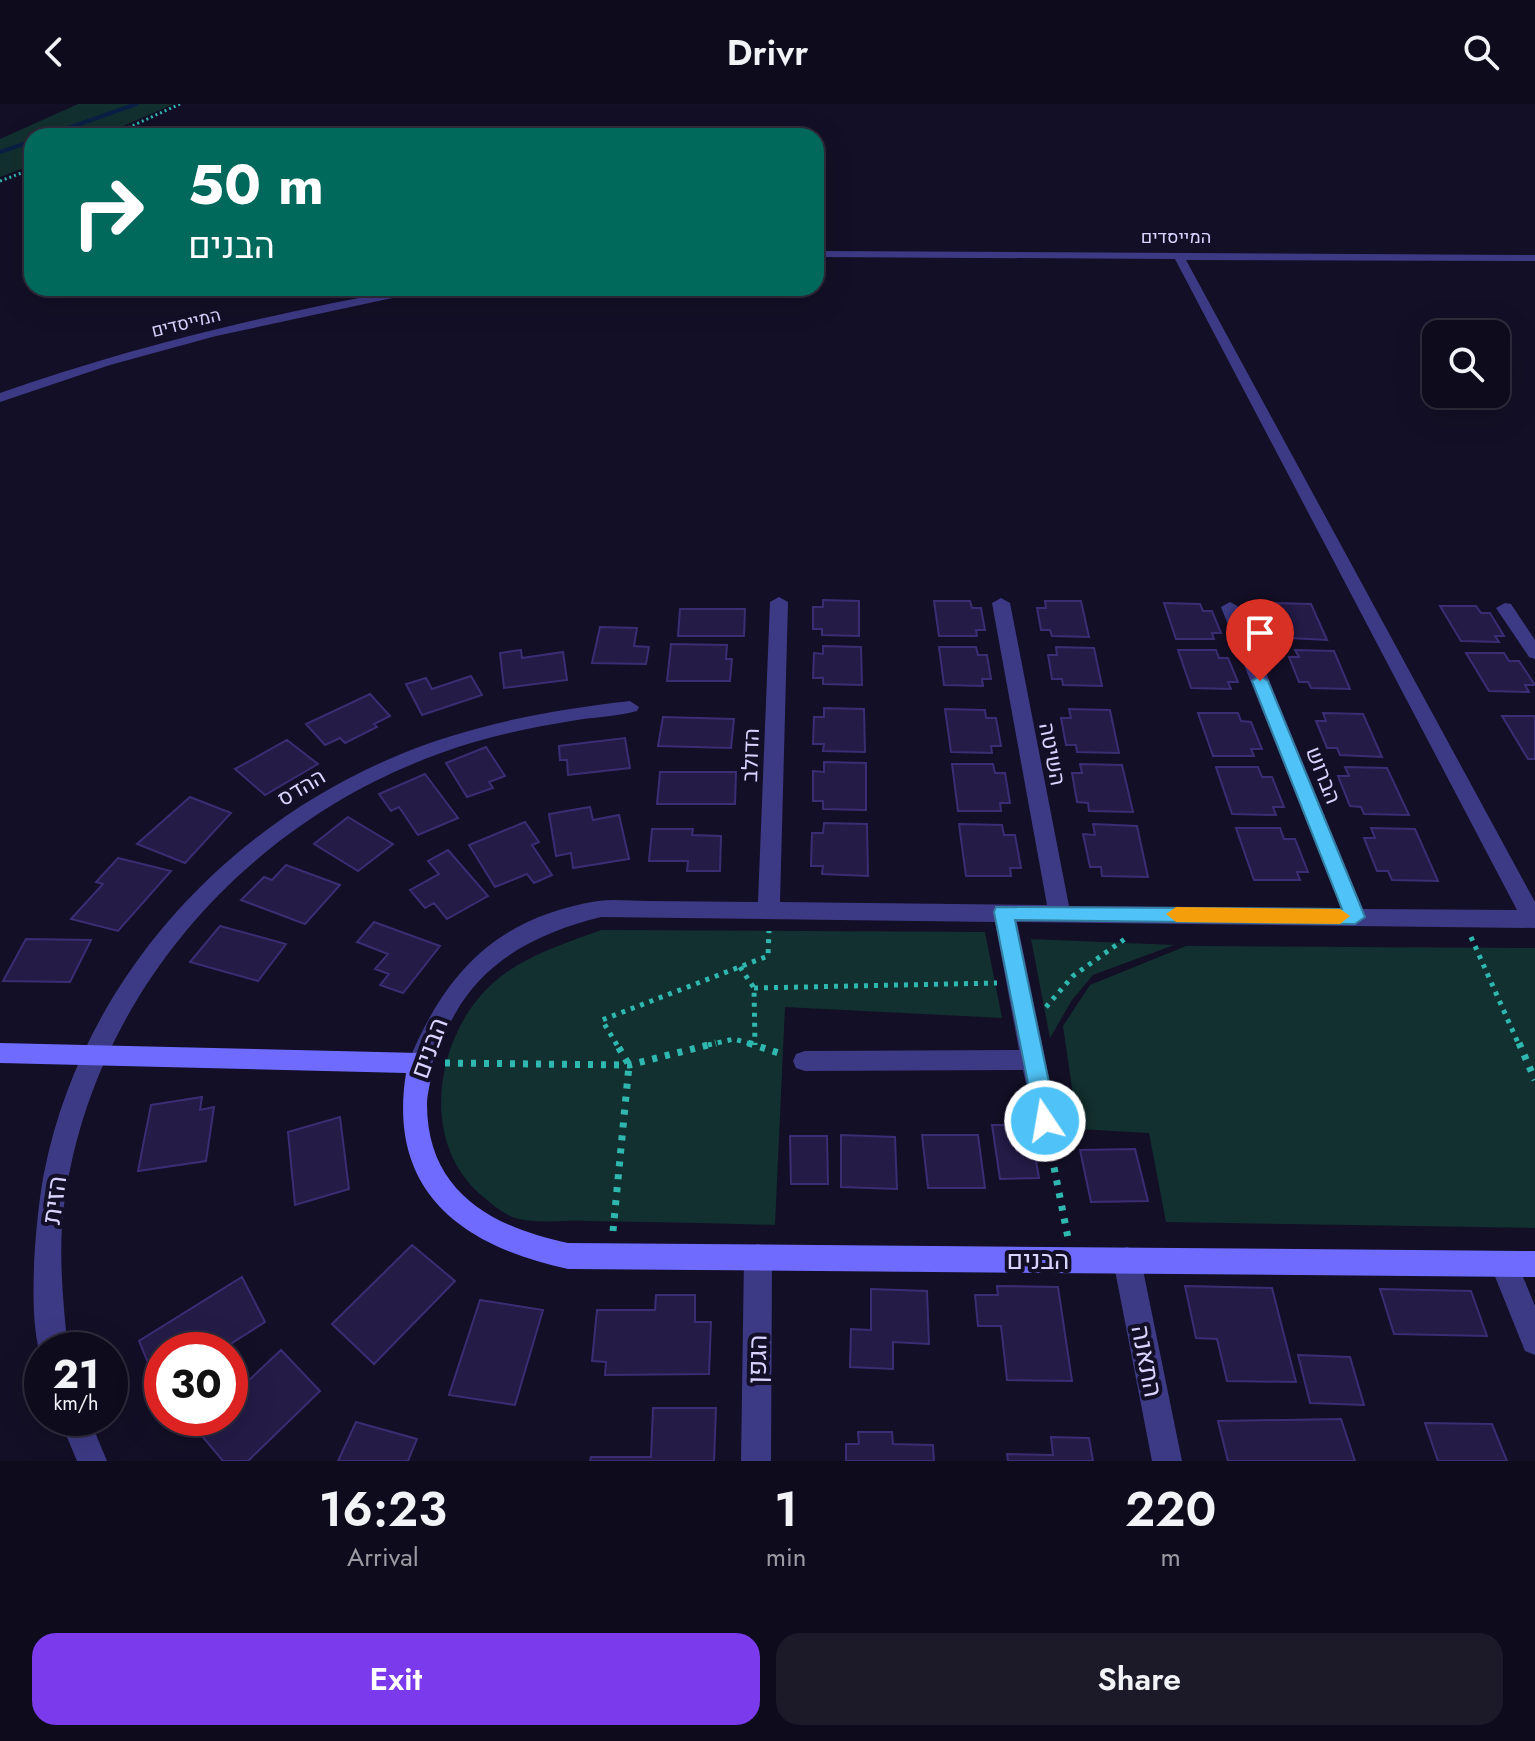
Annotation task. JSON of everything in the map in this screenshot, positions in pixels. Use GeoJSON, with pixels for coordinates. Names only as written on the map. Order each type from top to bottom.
{"type":"FeatureCollection","features":[{"type":"Feature","properties":{"kind":"main road"},"geometry":{"type":"LineString","coordinates":[[0,1053],[420,1063]]}},
{"type":"Feature","properties":{"kind":"main road","name":"הבנים"},"geometry":{"type":"LineString","coordinates":[[420,1063],[414,1086],[417,1134],[432,1177],[449,1201],[488,1233],[514,1244],[568,1256],[1535,1264]]}},
{"type":"Feature","properties":{"kind":"street","name":"המייסדים"},"geometry":{"type":"LineString","coordinates":[[824,254],[1535,258]]}},
{"type":"Feature","properties":{"kind":"street"},"geometry":{"type":"LineString","coordinates":[[1178,255],[1534,919]]}},
{"type":"Feature","properties":{"kind":"street","name":"המייסדים"},"geometry":{"type":"LineString","coordinates":[[0,398],[166,346],[391,296]]}},
{"type":"Feature","properties":{"kind":"street","name":"הדולב"},"geometry":{"type":"LineString","coordinates":[[769,910],[779,602]]}},
{"type":"Feature","properties":{"kind":"street","name":"השיטה"},"geometry":{"type":"LineString","coordinates":[[1001,603],[1059,913]]}},
{"type":"Feature","properties":{"kind":"street","name":"הברוש"},"geometry":{"type":"LineString","coordinates":[[1230,607],[1355,917]]}},
{"type":"Feature","properties":{"kind":"street"},"geometry":{"type":"LineString","coordinates":[[1505,608],[1535,653]]}},
{"type":"Feature","properties":{"kind":"street","name":"ההדס"},"geometry":{"type":"LineString","coordinates":[[93,1054],[121,1003],[180,923],[235,865],[283,826],[359,780],[442,746],[533,721],[630,707]]}},
{"type":"Feature","properties":{"kind":"street","name":"הבנים"},"geometry":{"type":"LineString","coordinates":[[420,1063],[446,1003],[465,979],[512,938],[545,922],[601,909],[1534,919]]}},
{"type":"Feature","properties":{"kind":"street"},"geometry":{"type":"LineString","coordinates":[[1004,912],[1045,1121]]}},
{"type":"Feature","properties":{"kind":"street","name":"הזית"},"geometry":{"type":"LineString","coordinates":[[51,1332],[48,1297],[51,1203],[76,1100],[93,1054]]}},
{"type":"Feature","properties":{"kind":"street"},"geometry":{"type":"LineString","coordinates":[[805,1061],[1033,1060]]}},
{"type":"Feature","properties":{"kind":"street","name":"הגפן"},"geometry":{"type":"LineString","coordinates":[[756,1461],[758,1257]]}},
{"type":"Feature","properties":{"kind":"street","name":"התאנה"},"geometry":{"type":"LineString","coordinates":[[1127,1260],[1167,1461]]}},
{"type":"Feature","properties":{"kind":"street"},"geometry":{"type":"LineString","coordinates":[[1504,1264],[1535,1341]]}},
{"type":"Feature","properties":{"kind":"street"},"geometry":{"type":"LineString","coordinates":[[82,1436],[92,1461]]}},
{"type":"Feature","properties":{"kind":"path"},"geometry":{"type":"LineString","coordinates":[[128,128],[180,104]]}},
{"type":"Feature","properties":{"kind":"path"},"geometry":{"type":"LineString","coordinates":[[0,181],[24,172]]}},
{"type":"Feature","properties":{"kind":"path"},"geometry":{"type":"LineString","coordinates":[[611,1256],[629,1065],[602,1020],[768,956],[769,910]]}},
{"type":"Feature","properties":{"kind":"path"},"geometry":{"type":"LineString","coordinates":[[1028,1034],[1051,1000],[1073,976],[1161,914]]}},
{"type":"Feature","properties":{"kind":"path"},"geometry":{"type":"LineString","coordinates":[[1462,918],[1535,1080]]}},
{"type":"Feature","properties":{"kind":"path"},"geometry":{"type":"LineString","coordinates":[[740,967],[754,988],[755,1045]]}},
{"type":"Feature","properties":{"kind":"path"},"geometry":{"type":"LineString","coordinates":[[754,988],[1018,982]]}},
{"type":"Feature","properties":{"kind":"path"},"geometry":{"type":"LineString","coordinates":[[420,1063],[629,1065],[734,1039],[805,1061]]}},
{"type":"Feature","properties":{"kind":"path"},"geometry":{"type":"LineString","coordinates":[[1045,1121],[1072,1260]]}},
{"type":"Feature","properties":{"kind":"green space"},"geometry":{"type":"Polygon","coordinates":[[[78,104],[174,104],[118,128],[25,128],[78,104]]]}},
{"type":"Feature","properties":{"kind":"green space"},"geometry":{"type":"Polygon","coordinates":[[[24,128],[24,168],[0,177],[0,139],[24,128]]]}},
{"type":"Feature","properties":{"kind":"green space"},"geometry":{"type":"Polygon","coordinates":[[[601,930],[985,932],[1002,1018],[785,1007],[775,1225],[515,1218],[480,1194],[460,1172],[448,1145],[442,1117],[442,1087],[447,1058],[458,1030],[474,1004],[493,983],[530,958],[601,930]]]}},
{"type":"Feature","properties":{"kind":"green space"},"geometry":{"type":"Polygon","coordinates":[[[1031,939],[1174,945],[1093,975],[1072,1000],[1050,1038],[1031,939]]]}},
{"type":"Feature","properties":{"kind":"green space"},"geometry":{"type":"Polygon","coordinates":[[[1186,946],[1535,948],[1535,1228],[1166,1222],[1149,1133],[1078,1129],[1063,1026],[1090,985],[1186,946]]]}},
{"type":"Feature","properties":{"kind":"building"},"geometry":{"type":"Polygon","coordinates":[[[823,600],[859,601],[859,636],[822,635],[822,629],[813,629],[813,607],[823,607],[823,600]]]}},
{"type":"Feature","properties":{"kind":"building"},"geometry":{"type":"Polygon","coordinates":[[[934,601],[970,601],[972,608],[981,608],[985,630],[976,630],[977,636],[939,636],[934,601]]]}},
{"type":"Feature","properties":{"kind":"building"},"geometry":{"type":"Polygon","coordinates":[[[1045,601],[1081,601],[1089,637],[1052,636],[1050,630],[1041,630],[1037,608],[1046,608],[1045,601]]]}},
{"type":"Feature","properties":{"kind":"building"},"geometry":{"type":"Polygon","coordinates":[[[1164,603],[1200,604],[1203,611],[1212,611],[1221,633],[1212,633],[1214,639],[1176,639],[1164,603]]]}},
{"type":"Feature","properties":{"kind":"building"},"geometry":{"type":"Polygon","coordinates":[[[1275,603],[1311,604],[1327,640],[1289,638],[1287,633],[1277,633],[1269,610],[1277,610],[1275,603]]]}},
{"type":"Feature","properties":{"kind":"building"},"geometry":{"type":"Polygon","coordinates":[[[1440,606],[1476,606],[1481,613],[1490,613],[1504,636],[1495,636],[1499,642],[1461,641],[1440,606]]]}},
{"type":"Feature","properties":{"kind":"building"},"geometry":{"type":"Polygon","coordinates":[[[680,609],[745,609],[744,636],[678,636],[680,609]]]}},
{"type":"Feature","properties":{"kind":"building"},"geometry":{"type":"Polygon","coordinates":[[[600,627],[637,628],[634,646],[649,647],[646,664],[592,663],[600,627]]]}},
{"type":"Feature","properties":{"kind":"building"},"geometry":{"type":"Polygon","coordinates":[[[671,644],[727,645],[726,659],[732,659],[730,681],[667,681],[671,644]]]}},
{"type":"Feature","properties":{"kind":"building"},"geometry":{"type":"Polygon","coordinates":[[[823,646],[861,647],[862,685],[823,684],[823,678],[813,678],[814,653],[823,654],[823,646]]]}},
{"type":"Feature","properties":{"kind":"building"},"geometry":{"type":"Polygon","coordinates":[[[939,647],[976,647],[978,655],[987,655],[991,679],[982,679],[983,686],[944,685],[939,647]]]}},
{"type":"Feature","properties":{"kind":"building"},"geometry":{"type":"Polygon","coordinates":[[[1056,647],[1094,648],[1102,686],[1063,685],[1062,679],[1052,679],[1048,655],[1057,655],[1056,647]]]}},
{"type":"Feature","properties":{"kind":"building"},"geometry":{"type":"Polygon","coordinates":[[[521,650],[522,658],[563,652],[567,680],[504,688],[500,653],[521,650]]]}},
{"type":"Feature","properties":{"kind":"building"},"geometry":{"type":"Polygon","coordinates":[[[1178,650],[1216,650],[1219,658],[1228,658],[1238,682],[1228,682],[1231,689],[1191,688],[1178,650]]]}},
{"type":"Feature","properties":{"kind":"building"},"geometry":{"type":"Polygon","coordinates":[[[1295,650],[1334,651],[1350,689],[1311,688],[1308,682],[1299,682],[1289,657],[1299,657],[1295,650]]]}},
{"type":"Feature","properties":{"kind":"building"},"geometry":{"type":"Polygon","coordinates":[[[1466,653],[1504,653],[1509,661],[1519,661],[1535,685],[1525,685],[1529,692],[1489,691],[1466,653]]]}},
{"type":"Feature","properties":{"kind":"building"},"geometry":{"type":"Polygon","coordinates":[[[471,676],[482,695],[422,715],[406,684],[426,678],[432,689],[471,676]]]}},
{"type":"Feature","properties":{"kind":"building"},"geometry":{"type":"Polygon","coordinates":[[[370,694],[390,716],[374,724],[377,727],[345,743],[340,738],[325,745],[306,724],[370,694]]]}},
{"type":"Feature","properties":{"kind":"building"},"geometry":{"type":"Polygon","coordinates":[[[824,708],[864,709],[865,752],[823,751],[824,744],[813,744],[814,717],[824,717],[824,708]]]}},
{"type":"Feature","properties":{"kind":"building"},"geometry":{"type":"Polygon","coordinates":[[[945,709],[985,710],[986,718],[996,718],[1001,746],[991,746],[992,753],[951,752],[945,709]]]}},
{"type":"Feature","properties":{"kind":"building"},"geometry":{"type":"Polygon","coordinates":[[[1069,709],[1110,710],[1119,753],[1077,752],[1076,745],[1066,745],[1061,718],[1071,718],[1069,709]]]}},
{"type":"Feature","properties":{"kind":"building"},"geometry":{"type":"Polygon","coordinates":[[[1198,713],[1238,713],[1241,721],[1251,722],[1262,749],[1251,749],[1254,756],[1213,756],[1198,713]]]}},
{"type":"Feature","properties":{"kind":"building"},"geometry":{"type":"Polygon","coordinates":[[[1323,713],[1363,714],[1382,757],[1340,755],[1337,748],[1327,748],[1316,721],[1326,721],[1323,713]]]}},
{"type":"Feature","properties":{"kind":"building"},"geometry":{"type":"Polygon","coordinates":[[[1502,716],[1535,716],[1535,759],[1528,759],[1502,716]]]}},
{"type":"Feature","properties":{"kind":"building"},"geometry":{"type":"Polygon","coordinates":[[[663,717],[734,719],[731,748],[658,746],[663,717]]]}},
{"type":"Feature","properties":{"kind":"building"},"geometry":{"type":"Polygon","coordinates":[[[625,738],[630,768],[568,775],[567,760],[560,760],[559,746],[625,738]]]}},
{"type":"Feature","properties":{"kind":"building"},"geometry":{"type":"Polygon","coordinates":[[[287,740],[318,764],[265,795],[235,769],[287,740]]]}},
{"type":"Feature","properties":{"kind":"building"},"geometry":{"type":"Polygon","coordinates":[[[486,747],[505,776],[489,782],[493,788],[467,797],[446,763],[486,747]]]}},
{"type":"Feature","properties":{"kind":"building"},"geometry":{"type":"Polygon","coordinates":[[[824,762],[866,763],[866,810],[823,809],[823,801],[813,801],[813,771],[824,772],[824,762]]]}},
{"type":"Feature","properties":{"kind":"building"},"geometry":{"type":"Polygon","coordinates":[[[952,764],[993,764],[995,773],[1005,773],[1010,803],[1000,803],[1001,811],[958,811],[952,764]]]}},
{"type":"Feature","properties":{"kind":"building"},"geometry":{"type":"Polygon","coordinates":[[[1080,764],[1122,765],[1133,812],[1089,811],[1088,803],[1077,802],[1072,773],[1082,773],[1080,764]]]}},
{"type":"Feature","properties":{"kind":"building"},"geometry":{"type":"Polygon","coordinates":[[[1216,767],[1258,767],[1262,777],[1272,777],[1284,807],[1273,807],[1276,815],[1232,814],[1216,767]]]}},
{"type":"Feature","properties":{"kind":"building"},"geometry":{"type":"Polygon","coordinates":[[[1345,767],[1387,768],[1409,815],[1364,814],[1361,807],[1350,806],[1338,776],[1349,776],[1345,767]]]}},
{"type":"Feature","properties":{"kind":"building"},"geometry":{"type":"Polygon","coordinates":[[[660,772],[736,772],[735,804],[657,804],[660,772]]]}},
{"type":"Feature","properties":{"kind":"building"},"geometry":{"type":"Polygon","coordinates":[[[425,774],[458,818],[418,835],[399,807],[391,811],[379,794],[425,774]]]}},
{"type":"Feature","properties":{"kind":"building"},"geometry":{"type":"Polygon","coordinates":[[[190,797],[231,813],[185,863],[137,844],[190,797]]]}},
{"type":"Feature","properties":{"kind":"building"},"geometry":{"type":"Polygon","coordinates":[[[590,807],[593,820],[619,815],[629,859],[573,868],[571,853],[556,856],[549,814],[590,807]]]}},
{"type":"Feature","properties":{"kind":"building"},"geometry":{"type":"Polygon","coordinates":[[[348,817],[393,844],[358,871],[314,844],[348,817]]]}},
{"type":"Feature","properties":{"kind":"building"},"geometry":{"type":"Polygon","coordinates":[[[525,822],[539,842],[532,845],[552,875],[534,883],[527,874],[495,887],[469,845],[525,822]]]}},
{"type":"Feature","properties":{"kind":"building"},"geometry":{"type":"Polygon","coordinates":[[[824,823],[867,824],[868,876],[822,874],[823,866],[811,866],[812,833],[823,833],[824,823]]]}},
{"type":"Feature","properties":{"kind":"building"},"geometry":{"type":"Polygon","coordinates":[[[959,824],[1002,825],[1004,835],[1015,835],[1021,868],[1010,868],[1011,876],[966,876],[959,824]]]}},
{"type":"Feature","properties":{"kind":"building"},"geometry":{"type":"Polygon","coordinates":[[[1093,824],[1137,826],[1148,877],[1102,876],[1101,867],[1090,867],[1083,834],[1095,835],[1093,824]]]}},
{"type":"Feature","properties":{"kind":"building"},"geometry":{"type":"Polygon","coordinates":[[[1236,828],[1280,828],[1284,839],[1295,839],[1308,872],[1297,872],[1300,880],[1254,880],[1236,828]]]}},
{"type":"Feature","properties":{"kind":"building"},"geometry":{"type":"Polygon","coordinates":[[[1371,828],[1415,829],[1438,881],[1392,880],[1388,871],[1377,871],[1364,838],[1375,838],[1371,828]]]}},
{"type":"Feature","properties":{"kind":"building"},"geometry":{"type":"Polygon","coordinates":[[[652,829],[693,829],[692,835],[721,836],[720,871],[687,871],[688,861],[649,861],[652,829]]]}},
{"type":"Feature","properties":{"kind":"building"},"geometry":{"type":"Polygon","coordinates":[[[448,850],[488,896],[447,919],[434,903],[425,908],[410,890],[439,874],[428,861],[448,850]]]}},
{"type":"Feature","properties":{"kind":"building"},"geometry":{"type":"Polygon","coordinates":[[[118,858],[171,871],[118,931],[71,919],[103,884],[96,882],[118,858]]]}},
{"type":"Feature","properties":{"kind":"building"},"geometry":{"type":"Polygon","coordinates":[[[286,865],[340,885],[305,924],[241,900],[264,877],[272,880],[286,865]]]}},
{"type":"Feature","properties":{"kind":"building"},"geometry":{"type":"Polygon","coordinates":[[[374,922],[440,946],[403,993],[380,985],[389,974],[375,969],[388,954],[357,942],[374,922]]]}},
{"type":"Feature","properties":{"kind":"building"},"geometry":{"type":"Polygon","coordinates":[[[220,926],[286,944],[258,981],[190,962],[220,926]]]}},
{"type":"Feature","properties":{"kind":"building"},"geometry":{"type":"Polygon","coordinates":[[[26,939],[91,940],[70,982],[3,981],[26,939]]]}},
{"type":"Feature","properties":{"kind":"building"},"geometry":{"type":"Polygon","coordinates":[[[202,1097],[200,1110],[214,1107],[206,1161],[138,1171],[151,1105],[202,1097]]]}},
{"type":"Feature","properties":{"kind":"building"},"geometry":{"type":"Polygon","coordinates":[[[340,1117],[349,1189],[295,1205],[288,1132],[340,1117]]]}},
{"type":"Feature","properties":{"kind":"building"},"geometry":{"type":"Polygon","coordinates":[[[992,1125],[1030,1125],[1039,1178],[1000,1179],[992,1125]]]}},
{"type":"Feature","properties":{"kind":"building"},"geometry":{"type":"Polygon","coordinates":[[[841,1135],[895,1137],[897,1189],[841,1187],[841,1135]]]}},
{"type":"Feature","properties":{"kind":"building"},"geometry":{"type":"Polygon","coordinates":[[[922,1135],[978,1135],[985,1188],[928,1188],[922,1135]]]}},
{"type":"Feature","properties":{"kind":"building"},"geometry":{"type":"Polygon","coordinates":[[[790,1136],[827,1136],[828,1184],[791,1184],[790,1136]]]}},
{"type":"Feature","properties":{"kind":"building"},"geometry":{"type":"Polygon","coordinates":[[[1135,1149],[1148,1201],[1091,1202],[1080,1150],[1135,1149]]]}},
{"type":"Feature","properties":{"kind":"building"},"geometry":{"type":"Polygon","coordinates":[[[412,1245],[455,1281],[374,1364],[332,1324],[412,1245]]]}},
{"type":"Feature","properties":{"kind":"building"},"geometry":{"type":"Polygon","coordinates":[[[242,1277],[265,1322],[248,1333],[153,1332],[242,1277]]]}},
{"type":"Feature","properties":{"kind":"building"},"geometry":{"type":"Polygon","coordinates":[[[997,1286],[1058,1287],[1072,1381],[1007,1380],[1001,1326],[978,1326],[975,1295],[998,1295],[997,1286]]]}},
{"type":"Feature","properties":{"kind":"building"},"geometry":{"type":"Polygon","coordinates":[[[1185,1286],[1272,1288],[1296,1382],[1227,1381],[1217,1339],[1196,1338],[1185,1286]]]}},
{"type":"Feature","properties":{"kind":"building"},"geometry":{"type":"Polygon","coordinates":[[[871,1289],[927,1291],[929,1344],[893,1342],[893,1369],[850,1367],[851,1329],[871,1330],[871,1289]]]}},
{"type":"Feature","properties":{"kind":"building"},"geometry":{"type":"Polygon","coordinates":[[[1380,1289],[1471,1291],[1487,1336],[1394,1334],[1380,1289]]]}},
{"type":"Feature","properties":{"kind":"building"},"geometry":{"type":"Polygon","coordinates":[[[656,1295],[695,1295],[695,1322],[711,1322],[709,1374],[605,1375],[606,1362],[592,1361],[597,1310],[655,1310],[656,1295]]]}},
{"type":"Feature","properties":{"kind":"building"},"geometry":{"type":"Polygon","coordinates":[[[480,1300],[543,1310],[515,1405],[449,1395],[480,1300]]]}},
{"type":"Feature","properties":{"kind":"building"},"geometry":{"type":"Polygon","coordinates":[[[281,1350],[320,1391],[248,1461],[223,1461],[202,1436],[248,1436],[248,1381],[281,1350]]]}},
{"type":"Feature","properties":{"kind":"building"},"geometry":{"type":"Polygon","coordinates":[[[1298,1355],[1350,1357],[1364,1405],[1310,1403],[1298,1355]]]}},
{"type":"Feature","properties":{"kind":"building"},"geometry":{"type":"Polygon","coordinates":[[[653,1408],[716,1408],[714,1461],[590,1461],[591,1457],[651,1457],[653,1408]]]}},
{"type":"Feature","properties":{"kind":"building"},"geometry":{"type":"Polygon","coordinates":[[[1341,1419],[1355,1461],[1228,1461],[1218,1421],[1341,1419]]]}},
{"type":"Feature","properties":{"kind":"building"},"geometry":{"type":"Polygon","coordinates":[[[356,1422],[417,1439],[408,1461],[338,1461],[356,1422]]]}},
{"type":"Feature","properties":{"kind":"building"},"geometry":{"type":"Polygon","coordinates":[[[1425,1423],[1492,1424],[1507,1461],[1438,1461],[1425,1423]]]}},
{"type":"Feature","properties":{"kind":"building"},"geometry":{"type":"Polygon","coordinates":[[[858,1432],[892,1432],[893,1444],[933,1445],[934,1461],[846,1461],[846,1444],[859,1444],[858,1432]]]}},
{"type":"Feature","properties":{"kind":"building"},"geometry":{"type":"Polygon","coordinates":[[[1051,1437],[1089,1438],[1093,1461],[1008,1461],[1007,1454],[1053,1455],[1051,1437]]]}},
{"type":"Feature","properties":{"kind":"waterway"},"geometry":{"type":"LineString","coordinates":[[68,128],[136,104]]}},
{"type":"Feature","properties":{"kind":"waterway"},"geometry":{"type":"LineString","coordinates":[[0,152],[24,144]]}},
{"type":"Feature","properties":{"kind":"slow traffic"},"geometry":{"type":"LineString","coordinates":[[1176,914],[1340,916]]}},
{"type":"Feature","properties":{"kind":"route"},"geometry":{"type":"LineString","coordinates":[[1045,1121],[1004,912],[1355,917],[1260,681]]}}]}
